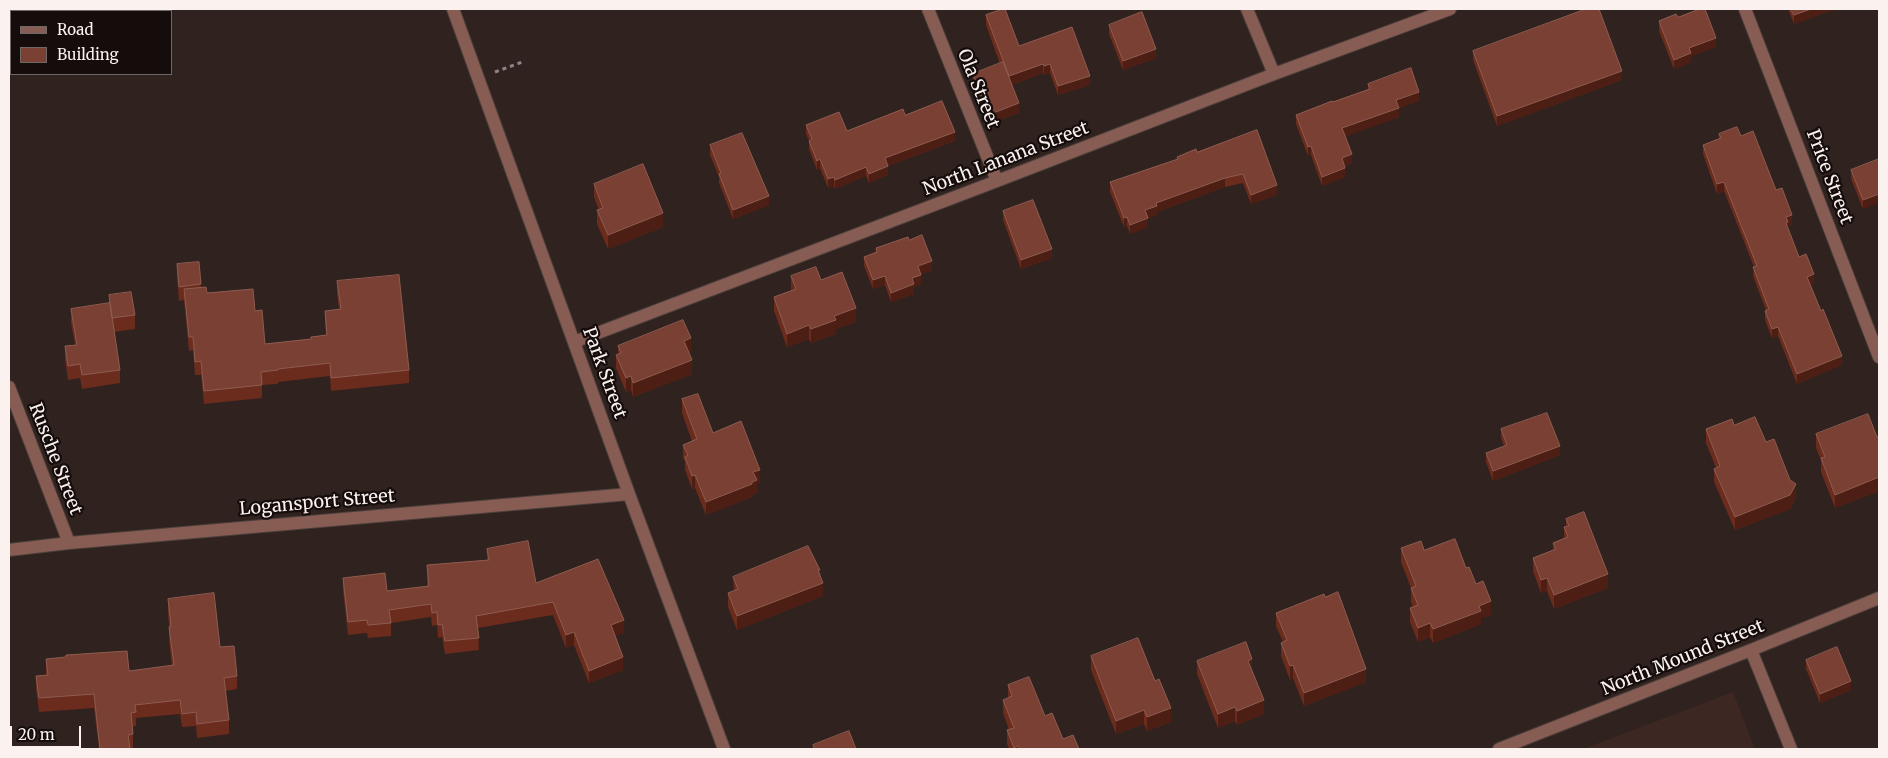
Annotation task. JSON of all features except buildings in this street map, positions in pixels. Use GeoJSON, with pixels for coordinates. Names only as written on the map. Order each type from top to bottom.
{"type":"FeatureCollection","features":[{"type":"Feature","properties":{"kind":"street","name":"Park Street"},"geometry":{"type":"LineString","coordinates":[[453,9],[629,494],[724,749]]}},
{"type":"Feature","properties":{"kind":"street","name":"Ola Street"},"geometry":{"type":"LineString","coordinates":[[928,9],[997,181]]}},
{"type":"Feature","properties":{"kind":"street"},"geometry":{"type":"LineString","coordinates":[[1247,9],[1274,74]]}},
{"type":"Feature","properties":{"kind":"street","name":"North Lanana Street"},"geometry":{"type":"LineString","coordinates":[[574,342],[1274,74],[1450,9]]}},
{"type":"Feature","properties":{"kind":"street","name":"Price Street"},"geometry":{"type":"LineString","coordinates":[[1745,9],[1879,357]]}},
{"type":"Feature","properties":{"kind":"street","name":"Rusche Street"},"geometry":{"type":"LineString","coordinates":[[9,387],[69,543]]}},
{"type":"Feature","properties":{"kind":"street","name":"Logansport Street"},"geometry":{"type":"LineString","coordinates":[[9,550],[69,543],[629,494]]}},
{"type":"Feature","properties":{"kind":"street","name":"North Mound Street"},"geometry":{"type":"LineString","coordinates":[[1499,749],[1879,598]]}},
{"type":"Feature","properties":{"kind":"street"},"geometry":{"type":"LineString","coordinates":[[1751,650],[1791,749]]}},
{"type":"Feature","properties":{"kind":"path"},"geometry":{"type":"LineString","coordinates":[[478,78],[525,61]]}},
{"type":"Feature","properties":{"kind":"shaded area"},"geometry":{"type":"Polygon","coordinates":[[[1733,692],[1755,749],[1583,749],[1733,692]]]}}]}
